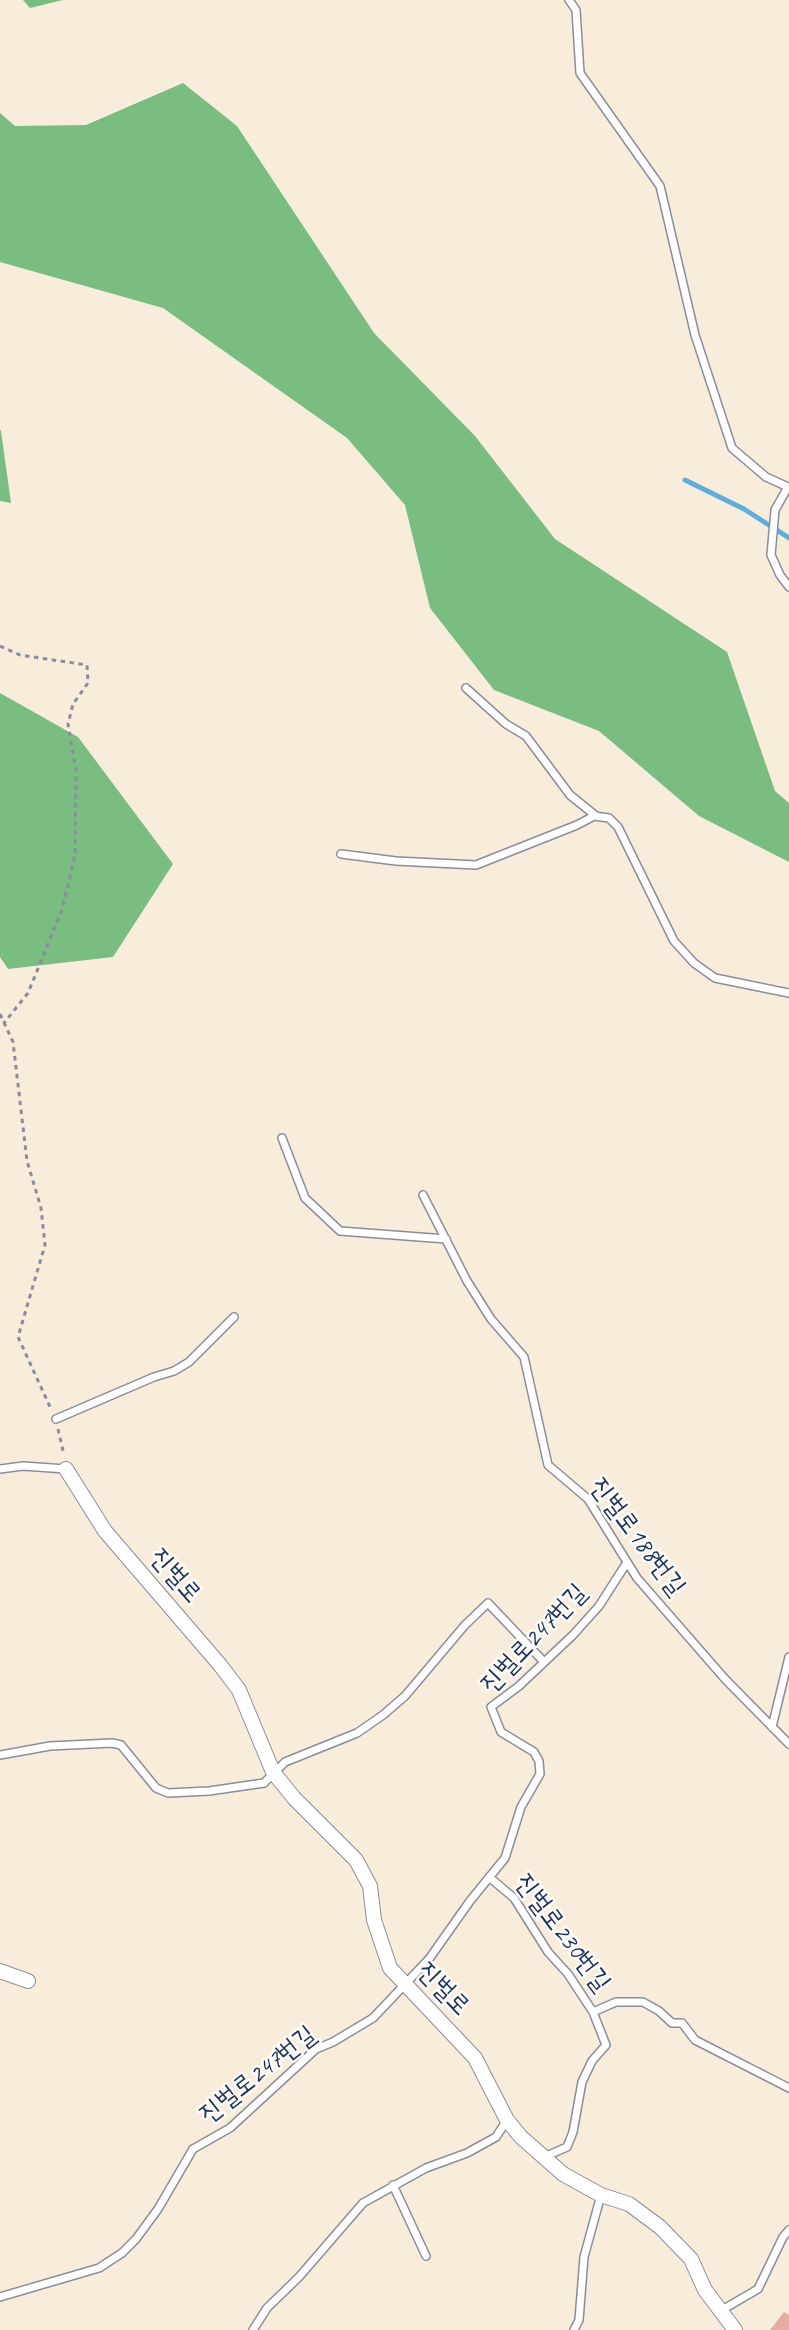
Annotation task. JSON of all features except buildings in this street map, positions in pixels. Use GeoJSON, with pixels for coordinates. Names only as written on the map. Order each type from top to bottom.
{"type":"FeatureCollection","features":[{"type":"Feature","properties":{"kind":"street","name":"진벌로"},"geometry":{"type":"LineString","coordinates":[[66,1469],[105,1531],[239,1690],[275,1774],[294,1798],[356,1860],[370,1886],[374,1920],[390,1968],[475,2058],[507,2120],[522,2137],[563,2174],[601,2195],[629,2204],[660,2227],[691,2259],[705,2290],[735,2330]]}},
{"type":"Feature","properties":{"kind":"street"},"geometry":{"type":"LineString","coordinates":[[0,1971],[28,1981]]}},
{"type":"Feature","properties":{"kind":"lane"},"geometry":{"type":"LineString","coordinates":[[569,0],[576,10],[580,73],[660,186],[695,335],[732,448],[766,477],[789,487],[775,510],[771,544],[771,555],[780,575],[789,587]]}},
{"type":"Feature","properties":{"kind":"lane"},"geometry":{"type":"LineString","coordinates":[[466,688],[506,724],[526,736],[570,795],[596,816],[609,818],[618,827],[674,941],[694,963],[716,978],[789,993]]}},
{"type":"Feature","properties":{"kind":"lane"},"geometry":{"type":"LineString","coordinates":[[341,854],[396,861],[476,865],[596,816]]}},
{"type":"Feature","properties":{"kind":"lane"},"geometry":{"type":"LineString","coordinates":[[282,1138],[305,1198],[340,1231],[446,1239]]}},
{"type":"Feature","properties":{"kind":"lane","name":"진벌로188번길"},"geometry":{"type":"LineString","coordinates":[[423,1195],[467,1281],[491,1319],[524,1357],[548,1465],[588,1499],[607,1526],[626,1564],[725,1679],[789,1744]]}},
{"type":"Feature","properties":{"kind":"lane"},"geometry":{"type":"LineString","coordinates":[[56,1419],[154,1377],[174,1371],[189,1362],[234,1317]]}},
{"type":"Feature","properties":{"kind":"lane"},"geometry":{"type":"LineString","coordinates":[[0,1469],[23,1466],[66,1469]]}},
{"type":"Feature","properties":{"kind":"lane","name":"진벌로247번길"},"geometry":{"type":"LineString","coordinates":[[0,2297],[99,2268],[122,2253],[136,2239],[158,2209],[193,2149],[230,2128],[316,2049],[333,2042],[373,2018],[429,1959],[505,1858],[521,1807],[540,1774],[539,1761],[534,1752],[501,1732],[490,1707],[544,1662],[598,1606],[626,1564]]}},
{"type":"Feature","properties":{"kind":"lane"},"geometry":{"type":"LineString","coordinates":[[0,1755],[87,1742],[112,1743],[121,1745],[156,1788],[168,1793],[209,1791],[264,1782],[285,1762],[357,1733],[383,1715],[405,1696],[465,1625],[488,1603],[544,1662]]}},
{"type":"Feature","properties":{"kind":"lane"},"geometry":{"type":"LineString","coordinates":[[772,1727],[789,1658]]}},
{"type":"Feature","properties":{"kind":"lane","name":"진벌로230번길"},"geometry":{"type":"LineString","coordinates":[[489,1877],[514,1898],[548,1952],[568,1974],[593,2012],[616,2002],[643,2002],[672,2023],[682,2023],[695,2040],[789,2088]]}},
{"type":"Feature","properties":{"kind":"lane"},"geometry":{"type":"LineString","coordinates":[[544,2157],[567,2148],[573,2132],[582,2082],[592,2061],[606,2045],[593,2012]]}},
{"type":"Feature","properties":{"kind":"lane"},"geometry":{"type":"LineString","coordinates":[[253,2330],[267,2308],[299,2277],[363,2203],[426,2168],[467,2153],[495,2136],[507,2120]]}},
{"type":"Feature","properties":{"kind":"lane"},"geometry":{"type":"LineString","coordinates":[[393,2185],[426,2256]]}},
{"type":"Feature","properties":{"kind":"lane"},"geometry":{"type":"LineString","coordinates":[[574,2330],[579,2320],[584,2257],[601,2195]]}},
{"type":"Feature","properties":{"kind":"lane"},"geometry":{"type":"LineString","coordinates":[[722,2310],[758,2289],[783,2237],[789,2230]]}},
{"type":"Feature","properties":{"kind":"path"},"geometry":{"type":"LineString","coordinates":[[0,646],[20,655],[87,665],[88,683],[73,704],[68,724],[76,771],[75,855],[62,910],[27,993],[4,1023]]}},
{"type":"Feature","properties":{"kind":"path"},"geometry":{"type":"LineString","coordinates":[[0,1014],[13,1042],[27,1161],[41,1208],[45,1245],[18,1337],[56,1419],[66,1469]]}},
{"type":"Feature","properties":{"kind":"green space"},"geometry":{"type":"Polygon","coordinates":[[[23,0],[63,0],[30,8],[23,0]]]}},
{"type":"Feature","properties":{"kind":"green space"},"geometry":{"type":"Polygon","coordinates":[[[183,83],[237,126],[374,333],[475,436],[555,539],[727,652],[775,791],[789,803],[789,862],[699,816],[599,731],[494,690],[430,608],[405,505],[347,438],[163,308],[0,262],[0,113],[15,126],[86,125],[183,83]]]}},
{"type":"Feature","properties":{"kind":"green space"},"geometry":{"type":"Polygon","coordinates":[[[1,431],[11,503],[0,501],[1,431]]]}},
{"type":"Feature","properties":{"kind":"green space"},"geometry":{"type":"Polygon","coordinates":[[[0,693],[78,737],[173,864],[113,957],[8,969],[0,957],[0,693]]]}},
{"type":"Feature","properties":{"kind":"waterway"},"geometry":{"type":"LineString","coordinates":[[685,480],[744,509],[789,538]]}}]}
